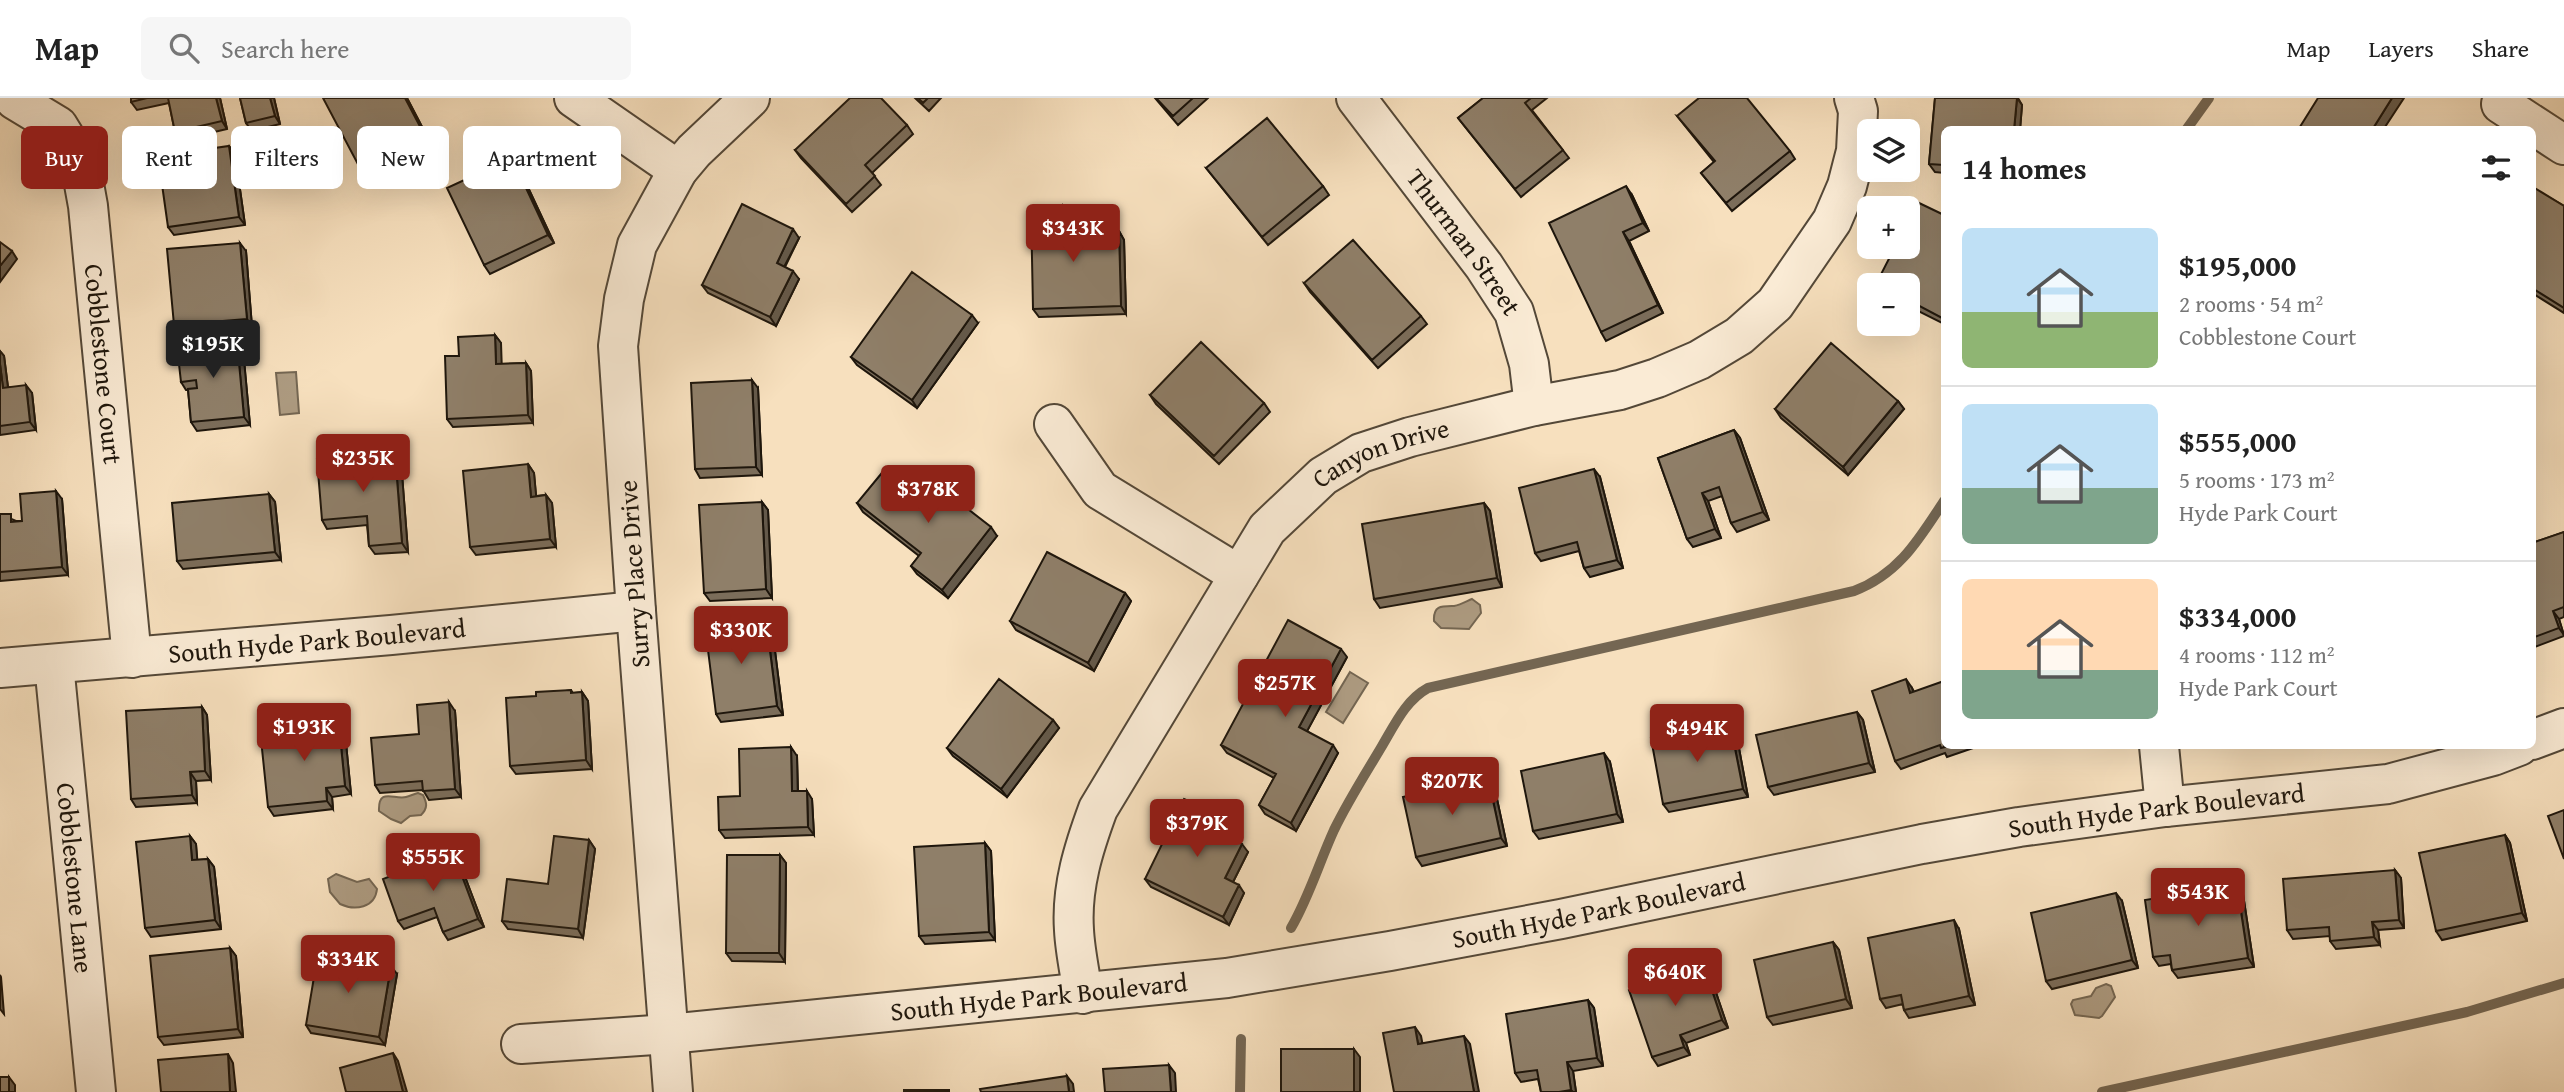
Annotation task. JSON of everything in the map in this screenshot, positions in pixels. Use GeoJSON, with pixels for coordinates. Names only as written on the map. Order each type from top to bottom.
{"type":"FeatureCollection","features":[{"type":"Feature","properties":{"kind":"street"},"geometry":{"type":"LineString","coordinates":[[574,98],[678,170]]}},
{"type":"Feature","properties":{"kind":"street","name":"Surry Place Drive"},"geometry":{"type":"LineString","coordinates":[[673,1092],[618,346],[624,299],[637,245],[678,170],[694,151],[751,98]]}},
{"type":"Feature","properties":{"kind":"street","name":"Thurman Street"},"geometry":{"type":"LineString","coordinates":[[1356,98],[1484,266],[1514,312],[1529,363],[1534,406]]}},
{"type":"Feature","properties":{"kind":"street","name":"Canyon Drive"},"geometry":{"type":"LineString","coordinates":[[1083,994],[1074,929],[1076,883],[1088,834],[1098,809],[1268,529],[1323,476],[1361,453],[1410,437],[1534,406],[1620,390],[1699,360],[1739,336],[1775,304],[1832,221],[1847,186],[1856,151],[1858,111],[1854,98]]}},
{"type":"Feature","properties":{"kind":"street","name":"Cobblestone Court"},"geometry":{"type":"LineString","coordinates":[[15,100],[58,127],[80,162],[88,206],[132,658]]}},
{"type":"Feature","properties":{"kind":"street"},"geometry":{"type":"LineString","coordinates":[[2497,111],[2527,126]]}},
{"type":"Feature","properties":{"kind":"street"},"geometry":{"type":"LineString","coordinates":[[2536,131],[2564,145]]}},
{"type":"Feature","properties":{"kind":"street"},"geometry":{"type":"LineString","coordinates":[[1054,424],[1100,490],[1239,575]]}},
{"type":"Feature","properties":{"kind":"street","name":"South Hyde Park Boulevard"},"geometry":{"type":"LineString","coordinates":[[0,668],[636,611]]}},
{"type":"Feature","properties":{"kind":"street","name":"Cobblestone Lane"},"geometry":{"type":"LineString","coordinates":[[54,664],[96,1092]]}},
{"type":"Feature","properties":{"kind":"street"},"geometry":{"type":"LineString","coordinates":[[2536,738],[2564,728]]}},
{"type":"Feature","properties":{"kind":"street"},"geometry":{"type":"LineString","coordinates":[[2159,749],[2165,807]]}},
{"type":"Feature","properties":{"kind":"street","name":"South Hyde Park Boulevard"},"geometry":{"type":"LineString","coordinates":[[521,1044],[669,1034],[1227,978],[1574,917],[1922,844],[2019,827],[2165,807],[2388,784],[2511,749]]}},
{"type":"Feature","properties":{"kind":"shaded area"},"geometry":{"type":"Polygon","coordinates":[[[296,372],[299,413],[280,415],[276,373],[296,372]]]}},
{"type":"Feature","properties":{"kind":"shaded area"},"geometry":{"type":"Polygon","coordinates":[[[1472,599],[1480,605],[1481,613],[1469,629],[1441,628],[1434,621],[1437,609],[1472,599]]]}},
{"type":"Feature","properties":{"kind":"shaded area"},"geometry":{"type":"Polygon","coordinates":[[[1350,672],[1368,683],[1343,723],[1326,712],[1350,672]]]}},
{"type":"Feature","properties":{"kind":"shaded area"},"geometry":{"type":"Polygon","coordinates":[[[418,793],[423,795],[426,803],[421,815],[410,816],[401,823],[379,811],[379,804],[384,797],[406,797],[418,793]]]}},
{"type":"Feature","properties":{"kind":"shaded area"},"geometry":{"type":"Polygon","coordinates":[[[336,874],[357,882],[369,879],[377,889],[372,900],[358,907],[340,904],[330,892],[328,879],[336,874]]]}},
{"type":"Feature","properties":{"kind":"shaded area"},"geometry":{"type":"Polygon","coordinates":[[[2106,984],[2111,986],[2115,997],[2102,1016],[2099,1018],[2075,1015],[2071,1004],[2073,1000],[2091,996],[2096,988],[2106,984]]]}},
{"type":"Feature","properties":{"kind":"building"},"geometry":{"type":"Polygon","coordinates":[[[131,98],[147,98],[131,102],[131,98]]]}},
{"type":"Feature","properties":{"kind":"building"},"geometry":{"type":"Polygon","coordinates":[[[168,98],[216,98],[222,121],[201,126],[174,126],[168,98]]]}},
{"type":"Feature","properties":{"kind":"building"},"geometry":{"type":"Polygon","coordinates":[[[240,98],[270,98],[275,116],[246,123],[240,98]]]}},
{"type":"Feature","properties":{"kind":"building"},"geometry":{"type":"Polygon","coordinates":[[[323,98],[405,98],[420,126],[357,126],[357,162],[343,136],[343,126],[338,126],[323,98]]]}},
{"type":"Feature","properties":{"kind":"building"},"geometry":{"type":"Polygon","coordinates":[[[850,98],[881,98],[907,125],[865,165],[875,176],[846,204],[795,150],[850,98]]]}},
{"type":"Feature","properties":{"kind":"building"},"geometry":{"type":"Polygon","coordinates":[[[1156,98],[1193,98],[1173,116],[1156,98]]]}},
{"type":"Feature","properties":{"kind":"building"},"geometry":{"type":"Polygon","coordinates":[[[1483,98],[1531,98],[1525,103],[1563,150],[1515,189],[1458,118],[1483,98]]]}},
{"type":"Feature","properties":{"kind":"building"},"geometry":{"type":"Polygon","coordinates":[[[1699,98],[1747,98],[1790,151],[1726,203],[1701,173],[1715,161],[1677,116],[1699,98]]]}},
{"type":"Feature","properties":{"kind":"building"},"geometry":{"type":"Polygon","coordinates":[[[1935,98],[2017,98],[2014,126],[1941,126],[1941,165],[1929,164],[1935,98]]]}},
{"type":"Feature","properties":{"kind":"building"},"geometry":{"type":"Polygon","coordinates":[[[2318,98],[2392,98],[2374,126],[2300,126],[2318,98]]]}},
{"type":"Feature","properties":{"kind":"building"},"geometry":{"type":"Polygon","coordinates":[[[1267,118],[1323,186],[1262,237],[1206,168],[1267,118]]]}},
{"type":"Feature","properties":{"kind":"building"},"geometry":{"type":"Polygon","coordinates":[[[229,146],[231,189],[235,189],[239,217],[168,227],[163,189],[217,189],[217,148],[229,146]]]}},
{"type":"Feature","properties":{"kind":"building"},"geometry":{"type":"Polygon","coordinates":[[[463,181],[463,189],[526,189],[548,235],[484,265],[447,189],[463,181]]]}},
{"type":"Feature","properties":{"kind":"building"},"geometry":{"type":"Polygon","coordinates":[[[1626,186],[1643,223],[1623,232],[1658,305],[1601,332],[1549,223],[1626,186]]]}},
{"type":"Feature","properties":{"kind":"building"},"geometry":{"type":"Polygon","coordinates":[[[2536,189],[2564,206],[2564,308],[2536,290],[2536,189]]]}},
{"type":"Feature","properties":{"kind":"building"},"geometry":{"type":"Polygon","coordinates":[[[1920,203],[1941,214],[1941,317],[1920,306],[1920,273],[1882,273],[1889,259],[1920,259],[1920,203]]]}},
{"type":"Feature","properties":{"kind":"building"},"geometry":{"type":"Polygon","coordinates":[[[742,204],[793,229],[777,263],[793,271],[770,317],[702,285],[742,204]]]}},
{"type":"Feature","properties":{"kind":"building"},"geometry":{"type":"Polygon","coordinates":[[[1063,206],[1063,233],[1119,231],[1121,306],[1033,309],[1031,207],[1063,206]]]}},
{"type":"Feature","properties":{"kind":"building"},"geometry":{"type":"Polygon","coordinates":[[[1353,240],[1421,316],[1372,360],[1304,283],[1353,240]]]}},
{"type":"Feature","properties":{"kind":"building"},"geometry":{"type":"Polygon","coordinates":[[[0,242],[12,251],[0,266],[0,242]]]}},
{"type":"Feature","properties":{"kind":"building"},"geometry":{"type":"Polygon","coordinates":[[[240,243],[247,319],[174,325],[167,249],[240,243]]]}},
{"type":"Feature","properties":{"kind":"building"},"geometry":{"type":"Polygon","coordinates":[[[912,272],[972,315],[912,400],[851,357],[912,272]]]}},
{"type":"Feature","properties":{"kind":"building"},"geometry":{"type":"Polygon","coordinates":[[[495,335],[496,364],[526,363],[528,415],[447,419],[445,356],[459,356],[458,337],[495,335]]]}},
{"type":"Feature","properties":{"kind":"building"},"geometry":{"type":"Polygon","coordinates":[[[237,341],[244,417],[191,422],[188,389],[197,388],[196,380],[181,382],[177,346],[237,341]]]}},
{"type":"Feature","properties":{"kind":"building"},"geometry":{"type":"Polygon","coordinates":[[[1201,342],[1264,403],[1214,456],[1150,395],[1201,342]]]}},
{"type":"Feature","properties":{"kind":"building"},"geometry":{"type":"Polygon","coordinates":[[[1831,343],[1898,401],[1843,467],[1775,409],[1831,343]]]}},
{"type":"Feature","properties":{"kind":"building"},"geometry":{"type":"Polygon","coordinates":[[[0,364],[3,388],[26,385],[30,422],[0,426],[0,364]]]}},
{"type":"Feature","properties":{"kind":"building"},"geometry":{"type":"Polygon","coordinates":[[[752,380],[756,467],[695,469],[691,383],[752,380]]]}},
{"type":"Feature","properties":{"kind":"building"},"geometry":{"type":"Polygon","coordinates":[[[1734,430],[1763,512],[1731,523],[1719,487],[1702,493],[1715,529],[1687,539],[1658,458],[1734,430]]]}},
{"type":"Feature","properties":{"kind":"building"},"geometry":{"type":"Polygon","coordinates":[[[395,453],[402,543],[369,546],[367,516],[322,520],[317,459],[395,453]]]}},
{"type":"Feature","properties":{"kind":"building"},"geometry":{"type":"Polygon","coordinates":[[[528,464],[531,497],[546,495],[550,539],[470,547],[463,471],[528,464]]]}},
{"type":"Feature","properties":{"kind":"building"},"geometry":{"type":"Polygon","coordinates":[[[1594,469],[1617,560],[1584,568],[1577,542],[1535,553],[1519,488],[1594,469]]]}},
{"type":"Feature","properties":{"kind":"building"},"geometry":{"type":"Polygon","coordinates":[[[881,474],[907,495],[923,474],[991,527],[942,590],[911,566],[921,553],[857,503],[881,474]]]}},
{"type":"Feature","properties":{"kind":"building"},"geometry":{"type":"Polygon","coordinates":[[[56,491],[62,567],[0,572],[0,514],[11,514],[11,522],[22,521],[20,494],[56,491]]]}},
{"type":"Feature","properties":{"kind":"building"},"geometry":{"type":"Polygon","coordinates":[[[269,494],[275,552],[177,561],[172,503],[269,494]]]}},
{"type":"Feature","properties":{"kind":"building"},"geometry":{"type":"Polygon","coordinates":[[[762,502],[766,589],[704,593],[699,505],[762,502]]]}},
{"type":"Feature","properties":{"kind":"building"},"geometry":{"type":"Polygon","coordinates":[[[1484,503],[1497,578],[1374,599],[1362,524],[1484,503]]]}},
{"type":"Feature","properties":{"kind":"building"},"geometry":{"type":"Polygon","coordinates":[[[2564,532],[2564,607],[2553,611],[2559,628],[2536,637],[2536,542],[2564,532]]]}},
{"type":"Feature","properties":{"kind":"building"},"geometry":{"type":"Polygon","coordinates":[[[1047,552],[1125,593],[1088,663],[1010,621],[1047,552]]]}},
{"type":"Feature","properties":{"kind":"building"},"geometry":{"type":"Polygon","coordinates":[[[766,619],[777,706],[716,714],[705,626],[766,619]]]}},
{"type":"Feature","properties":{"kind":"building"},"geometry":{"type":"Polygon","coordinates":[[[1288,620],[1341,649],[1299,727],[1333,745],[1291,823],[1259,805],[1276,774],[1221,745],[1288,620]]]}},
{"type":"Feature","properties":{"kind":"building"},"geometry":{"type":"Polygon","coordinates":[[[999,679],[1053,720],[1001,789],[947,748],[999,679]]]}},
{"type":"Feature","properties":{"kind":"building"},"geometry":{"type":"Polygon","coordinates":[[[1906,679],[1910,693],[1941,682],[1941,748],[1940,745],[1895,761],[1872,691],[1906,679]]]}},
{"type":"Feature","properties":{"kind":"building"},"geometry":{"type":"Polygon","coordinates":[[[571,690],[571,693],[582,692],[586,760],[510,766],[506,698],[536,696],[536,692],[571,690]]]}},
{"type":"Feature","properties":{"kind":"building"},"geometry":{"type":"Polygon","coordinates":[[[449,702],[455,789],[423,791],[422,781],[375,785],[371,738],[419,734],[417,705],[449,702]]]}},
{"type":"Feature","properties":{"kind":"building"},"geometry":{"type":"Polygon","coordinates":[[[202,707],[205,771],[190,772],[192,795],[131,799],[126,711],[202,707]]]}},
{"type":"Feature","properties":{"kind":"building"},"geometry":{"type":"Polygon","coordinates":[[[1857,712],[1869,763],[1768,787],[1756,735],[1857,712]]]}},
{"type":"Feature","properties":{"kind":"building"},"geometry":{"type":"Polygon","coordinates":[[[338,715],[345,786],[326,788],[327,801],[268,807],[261,739],[303,735],[302,719],[338,715]]]}},
{"type":"Feature","properties":{"kind":"building"},"geometry":{"type":"Polygon","coordinates":[[[1730,723],[1743,789],[1663,804],[1651,738],[1730,723]]]}},
{"type":"Feature","properties":{"kind":"building"},"geometry":{"type":"Polygon","coordinates":[[[791,747],[792,791],[807,791],[808,827],[719,830],[718,797],[740,796],[739,749],[791,747]]]}},
{"type":"Feature","properties":{"kind":"building"},"geometry":{"type":"Polygon","coordinates":[[[1604,753],[1617,814],[1533,831],[1521,771],[1604,753]]]}},
{"type":"Feature","properties":{"kind":"building"},"geometry":{"type":"Polygon","coordinates":[[[1488,777],[1501,838],[1416,857],[1403,797],[1488,777]]]}},
{"type":"Feature","properties":{"kind":"building"},"geometry":{"type":"Polygon","coordinates":[[[1184,799],[1231,822],[1224,835],[1242,844],[1225,878],[1239,885],[1223,917],[1145,879],[1184,799]]]}},
{"type":"Feature","properties":{"kind":"building"},"geometry":{"type":"Polygon","coordinates":[[[2564,810],[2564,859],[2548,816],[2564,810]]]}},
{"type":"Feature","properties":{"kind":"building"},"geometry":{"type":"Polygon","coordinates":[[[2505,835],[2522,913],[2436,931],[2419,853],[2505,835]]]}},
{"type":"Feature","properties":{"kind":"building"},"geometry":{"type":"Polygon","coordinates":[[[190,836],[192,860],[208,859],[215,920],[145,928],[136,842],[190,836]]]}},
{"type":"Feature","properties":{"kind":"building"},"geometry":{"type":"Polygon","coordinates":[[[554,836],[589,840],[578,929],[502,921],[507,879],[548,884],[554,836]]]}},
{"type":"Feature","properties":{"kind":"building"},"geometry":{"type":"Polygon","coordinates":[[[985,843],[989,932],[919,936],[914,847],[985,843]]]}},
{"type":"Feature","properties":{"kind":"building"},"geometry":{"type":"Polygon","coordinates":[[[453,852],[478,919],[443,932],[434,908],[398,921],[383,879],[453,852]]]}},
{"type":"Feature","properties":{"kind":"building"},"geometry":{"type":"Polygon","coordinates":[[[727,855],[780,855],[779,953],[726,953],[727,855]]]}},
{"type":"Feature","properties":{"kind":"building"},"geometry":{"type":"Polygon","coordinates":[[[2395,870],[2399,920],[2372,922],[2374,937],[2330,941],[2329,927],[2287,930],[2283,879],[2395,870]]]}},
{"type":"Feature","properties":{"kind":"building"},"geometry":{"type":"Polygon","coordinates":[[[2237,885],[2248,958],[2172,970],[2170,955],[2153,957],[2145,900],[2237,885]]]}},
{"type":"Feature","properties":{"kind":"building"},"geometry":{"type":"Polygon","coordinates":[[[2116,893],[2132,960],[2046,981],[2031,913],[2116,893]]]}},
{"type":"Feature","properties":{"kind":"building"},"geometry":{"type":"Polygon","coordinates":[[[1954,920],[1969,996],[1904,1010],[1901,995],[1880,999],[1868,938],[1954,920]]]}},
{"type":"Feature","properties":{"kind":"building"},"geometry":{"type":"Polygon","coordinates":[[[1833,942],[1846,999],[1767,1017],[1754,960],[1833,942]]]}},
{"type":"Feature","properties":{"kind":"building"},"geometry":{"type":"Polygon","coordinates":[[[230,948],[238,1029],[158,1037],[150,956],[230,948]]]}},
{"type":"Feature","properties":{"kind":"building"},"geometry":{"type":"Polygon","coordinates":[[[318,953],[391,966],[379,1037],[306,1025],[318,953]]]}},
{"type":"Feature","properties":{"kind":"building"},"geometry":{"type":"Polygon","coordinates":[[[1703,964],[1722,1020],[1680,1035],[1684,1047],[1652,1057],[1629,990],[1703,964]]]}},
{"type":"Feature","properties":{"kind":"building"},"geometry":{"type":"Polygon","coordinates":[[[1588,1000],[1597,1058],[1567,1062],[1571,1090],[1541,1092],[1537,1070],[1515,1073],[1506,1014],[1588,1000]]]}},
{"type":"Feature","properties":{"kind":"building"},"geometry":{"type":"Polygon","coordinates":[[[1415,1027],[1418,1044],[1464,1036],[1474,1092],[1394,1092],[1383,1033],[1415,1027]]]}},
{"type":"Feature","properties":{"kind":"building"},"geometry":{"type":"Polygon","coordinates":[[[1281,1049],[1354,1049],[1354,1092],[1281,1092],[1281,1049]]]}},
{"type":"Feature","properties":{"kind":"building"},"geometry":{"type":"Polygon","coordinates":[[[393,1053],[403,1092],[346,1092],[340,1068],[393,1053]]]}},
{"type":"Feature","properties":{"kind":"building"},"geometry":{"type":"Polygon","coordinates":[[[228,1054],[230,1092],[161,1092],[158,1060],[228,1054]]]}},
{"type":"Feature","properties":{"kind":"building"},"geometry":{"type":"Polygon","coordinates":[[[1169,1065],[1171,1092],[1105,1092],[1103,1069],[1169,1065]]]}},
{"type":"Feature","properties":{"kind":"building"},"geometry":{"type":"Polygon","coordinates":[[[1067,1076],[1069,1092],[981,1092],[980,1089],[1067,1076]]]}},
{"type":"Feature","properties":{"kind":"building"},"geometry":{"type":"Polygon","coordinates":[[[0,1077],[9,1077],[9,1092],[0,1092],[0,1077]]]}},
{"type":"Feature","properties":{"kind":"building"},"geometry":{"type":"Polygon","coordinates":[[[949,1090],[949,1092],[904,1092],[949,1090]]]}},
{"type":"Feature","properties":{"kind":"waterway"},"geometry":{"type":"LineString","coordinates":[[2189,126],[2209,98]]}},
{"type":"Feature","properties":{"kind":"waterway"},"geometry":{"type":"LineString","coordinates":[[1291,928],[1345,808],[1396,721],[1420,693],[1428,688],[1854,591],[1870,584],[1896,565],[1907,554],[1941,505]]}},
{"type":"Feature","properties":{"kind":"waterway"},"geometry":{"type":"LineString","coordinates":[[2102,1092],[2467,1012],[2564,983]]}},
{"type":"Feature","properties":{"kind":"waterway"},"geometry":{"type":"LineString","coordinates":[[1240,1092],[1241,1039]]}}]}
